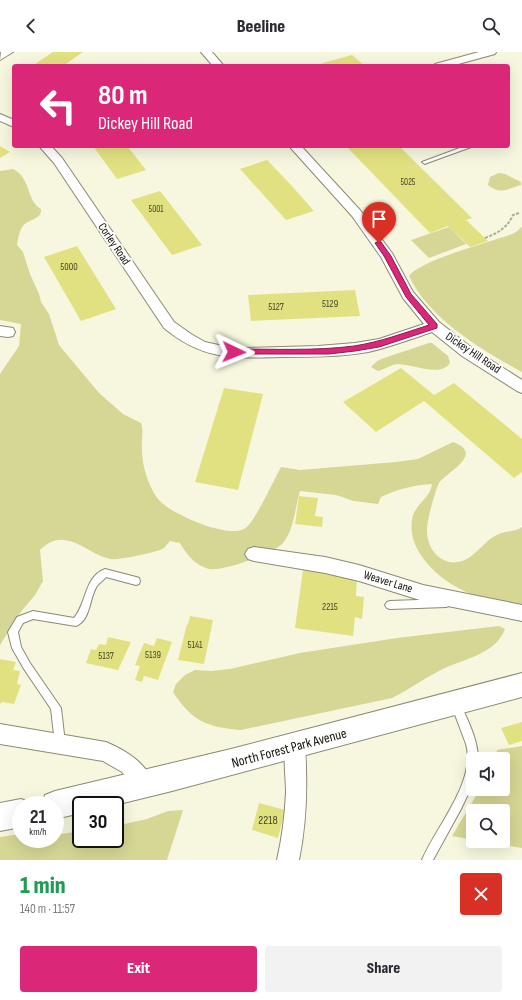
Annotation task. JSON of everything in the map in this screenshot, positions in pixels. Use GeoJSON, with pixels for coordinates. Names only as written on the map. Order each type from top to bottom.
{"type":"FeatureCollection","features":[{"type":"Feature","properties":{"kind":"main road","name":"North Forest Park Avenue"},"geometry":{"type":"LineString","coordinates":[[64,803],[145,785],[295,747],[522,685]]}},
{"type":"Feature","properties":{"kind":"main road"},"geometry":{"type":"LineString","coordinates":[[0,817],[12,815]]}},
{"type":"Feature","properties":{"kind":"street"},"geometry":{"type":"LineString","coordinates":[[0,57],[8,52]]}},
{"type":"Feature","properties":{"kind":"street"},"geometry":{"type":"LineString","coordinates":[[206,52],[217,64]]}},
{"type":"Feature","properties":{"kind":"street"},"geometry":{"type":"LineString","coordinates":[[446,64],[491,52]]}},
{"type":"Feature","properties":{"kind":"street"},"geometry":{"type":"LineString","coordinates":[[0,117],[12,123]]}},
{"type":"Feature","properties":{"kind":"street","name":"Corley Road"},"geometry":{"type":"LineString","coordinates":[[47,148],[58,161],[169,324],[187,338],[205,347],[223,351],[245,353],[329,351],[379,344],[434,326]]}},
{"type":"Feature","properties":{"kind":"street","name":"Dickey Hill Road"},"geometry":{"type":"LineString","coordinates":[[297,148],[356,213],[387,256],[408,296],[434,326],[467,352],[522,387]]}},
{"type":"Feature","properties":{"kind":"street","name":"Weaver Lane"},"geometry":{"type":"LineString","coordinates":[[254,554],[325,565],[359,573],[423,593],[522,613]]}},
{"type":"Feature","properties":{"kind":"street"},"geometry":{"type":"LineString","coordinates":[[0,734],[106,752],[129,765],[145,785]]}},
{"type":"Feature","properties":{"kind":"street"},"geometry":{"type":"LineString","coordinates":[[288,860],[293,839],[297,794],[295,747]]}},
{"type":"Feature","properties":{"kind":"lane"},"geometry":{"type":"LineString","coordinates":[[425,162],[465,148]]}},
{"type":"Feature","properties":{"kind":"lane"},"geometry":{"type":"LineString","coordinates":[[60,744],[56,708],[16,648],[12,632],[20,620],[32,615],[76,622],[82,615],[93,584],[105,573],[136,581]]}},
{"type":"Feature","properties":{"kind":"lane"},"geometry":{"type":"LineString","coordinates":[[390,605],[464,602]]}},
{"type":"Feature","properties":{"kind":"lane"},"geometry":{"type":"LineString","coordinates":[[427,860],[466,787],[472,769],[473,751],[456,703]]}},
{"type":"Feature","properties":{"kind":"path"},"geometry":{"type":"LineString","coordinates":[[485,238],[504,230],[508,226],[513,215],[519,213]]}},
{"type":"Feature","properties":{"kind":"green space"},"geometry":{"type":"Polygon","coordinates":[[[13,169],[23,178],[33,200],[41,209],[41,213],[37,217],[25,224],[22,228],[17,245],[23,252],[41,302],[49,314],[59,345],[99,393],[123,414],[141,423],[142,454],[145,472],[152,489],[162,503],[189,519],[201,524],[214,528],[236,531],[244,529],[253,519],[281,467],[300,470],[418,459],[453,442],[462,447],[466,452],[465,457],[456,468],[439,483],[428,521],[427,532],[429,542],[433,551],[439,557],[447,561],[456,562],[465,560],[496,535],[522,527],[522,609],[483,598],[460,589],[433,570],[419,552],[414,542],[412,531],[413,514],[429,493],[432,484],[412,486],[393,492],[381,497],[378,504],[354,501],[336,495],[300,491],[290,532],[283,543],[270,552],[248,561],[224,568],[209,569],[200,565],[192,559],[180,543],[170,541],[160,550],[120,559],[110,559],[101,556],[67,540],[58,540],[49,543],[40,550],[43,581],[35,595],[20,613],[0,645],[0,374],[19,346],[21,324],[0,320],[0,171],[13,169]]]}},
{"type":"Feature","properties":{"kind":"green space"},"geometry":{"type":"Polygon","coordinates":[[[499,173],[505,174],[521,182],[521,185],[504,190],[496,190],[492,188],[488,185],[490,177],[499,173]]]}},
{"type":"Feature","properties":{"kind":"green space"},"geometry":{"type":"Polygon","coordinates":[[[449,227],[466,244],[429,258],[411,240],[449,227]]]}},
{"type":"Feature","properties":{"kind":"green space"},"geometry":{"type":"Polygon","coordinates":[[[522,227],[522,372],[490,354],[458,332],[429,306],[418,292],[409,276],[427,264],[516,232],[522,227]]]}},
{"type":"Feature","properties":{"kind":"green space"},"geometry":{"type":"Polygon","coordinates":[[[432,343],[448,356],[450,363],[446,367],[434,370],[396,364],[378,371],[371,367],[377,361],[384,358],[432,343]]]}},
{"type":"Feature","properties":{"kind":"green space"},"geometry":{"type":"Polygon","coordinates":[[[499,626],[505,629],[500,638],[485,651],[437,672],[392,698],[241,730],[218,727],[201,721],[187,710],[173,692],[176,684],[185,675],[195,670],[211,671],[230,669],[300,653],[397,638],[499,626]]]}},
{"type":"Feature","properties":{"kind":"green space"},"geometry":{"type":"Polygon","coordinates":[[[522,746],[522,848],[510,846],[510,804],[471,804],[476,796],[510,796],[510,752],[497,752],[497,750],[522,746]]]}},
{"type":"Feature","properties":{"kind":"green space"},"geometry":{"type":"Polygon","coordinates":[[[183,810],[167,860],[0,860],[0,837],[12,835],[12,848],[64,848],[64,834],[72,832],[72,848],[124,848],[124,824],[147,819],[168,811],[183,810]]]}},
{"type":"Feature","properties":{"kind":"green space"},"geometry":{"type":"Polygon","coordinates":[[[466,812],[466,839],[452,836],[466,812]]]}},
{"type":"Feature","properties":{"kind":"building"},"geometry":{"type":"Polygon","coordinates":[[[53,52],[83,52],[66,64],[35,64],[53,52]]]}},
{"type":"Feature","properties":{"kind":"building"},"geometry":{"type":"Polygon","coordinates":[[[352,55],[363,64],[319,64],[352,55]]]}},
{"type":"Feature","properties":{"kind":"building"},"geometry":{"type":"Polygon","coordinates":[[[0,146],[10,152],[0,158],[0,146]]]}},
{"type":"Feature","properties":{"kind":"building"},"geometry":{"type":"Polygon","coordinates":[[[94,148],[129,148],[146,170],[117,179],[94,148]]]}},
{"type":"Feature","properties":{"kind":"building"},"geometry":{"type":"Polygon","coordinates":[[[348,148],[401,148],[472,218],[466,220],[488,241],[470,247],[448,226],[430,233],[348,148]]]}},
{"type":"Feature","properties":{"kind":"building"},"geometry":{"type":"Polygon","coordinates":[[[267,160],[314,211],[286,220],[240,169],[267,160]]]}},
{"type":"Feature","properties":{"kind":"building"},"geometry":{"type":"Polygon","coordinates":[[[160,191],[202,245],[172,255],[131,200],[160,191]]]}},
{"type":"Feature","properties":{"kind":"building"},"geometry":{"type":"Polygon","coordinates":[[[77,246],[116,309],[81,321],[44,257],[77,246]]]}},
{"type":"Feature","properties":{"kind":"building"},"geometry":{"type":"Polygon","coordinates":[[[355,290],[360,316],[251,321],[248,295],[355,290]]]}},
{"type":"Feature","properties":{"kind":"building"},"geometry":{"type":"Polygon","coordinates":[[[401,368],[434,395],[454,383],[522,439],[522,472],[514,478],[424,401],[376,432],[343,402],[401,368]]]}},
{"type":"Feature","properties":{"kind":"building"},"geometry":{"type":"Polygon","coordinates":[[[224,388],[263,394],[238,490],[195,482],[224,388]]]}},
{"type":"Feature","properties":{"kind":"building"},"geometry":{"type":"Polygon","coordinates":[[[299,496],[318,498],[315,516],[323,517],[322,527],[295,524],[299,496]]]}},
{"type":"Feature","properties":{"kind":"building"},"geometry":{"type":"Polygon","coordinates":[[[303,570],[357,577],[356,596],[364,597],[362,619],[355,617],[353,636],[295,628],[303,570]]]}},
{"type":"Feature","properties":{"kind":"building"},"geometry":{"type":"Polygon","coordinates":[[[190,616],[213,620],[204,664],[178,660],[190,616]]]}},
{"type":"Feature","properties":{"kind":"building"},"geometry":{"type":"Polygon","coordinates":[[[108,637],[131,642],[118,670],[86,663],[91,649],[96,650],[99,644],[106,645],[108,637]]]}},
{"type":"Feature","properties":{"kind":"building"},"geometry":{"type":"Polygon","coordinates":[[[157,638],[172,642],[158,680],[144,676],[142,682],[135,680],[140,666],[135,665],[144,643],[154,646],[157,638]]]}},
{"type":"Feature","properties":{"kind":"building"},"geometry":{"type":"Polygon","coordinates":[[[0,659],[16,662],[13,670],[20,671],[17,684],[21,685],[14,704],[2,702],[0,704],[0,659]]]}},
{"type":"Feature","properties":{"kind":"building"},"geometry":{"type":"Polygon","coordinates":[[[522,722],[522,741],[509,745],[501,728],[522,722]]]}},
{"type":"Feature","properties":{"kind":"building"},"geometry":{"type":"Polygon","coordinates":[[[259,803],[285,810],[278,838],[252,830],[259,803]]]}},
{"type":"Feature","properties":{"kind":"route"},"geometry":{"type":"LineString","coordinates":[[234,352],[329,351],[355,348],[379,344],[434,326],[408,296],[379,243]]}}]}
